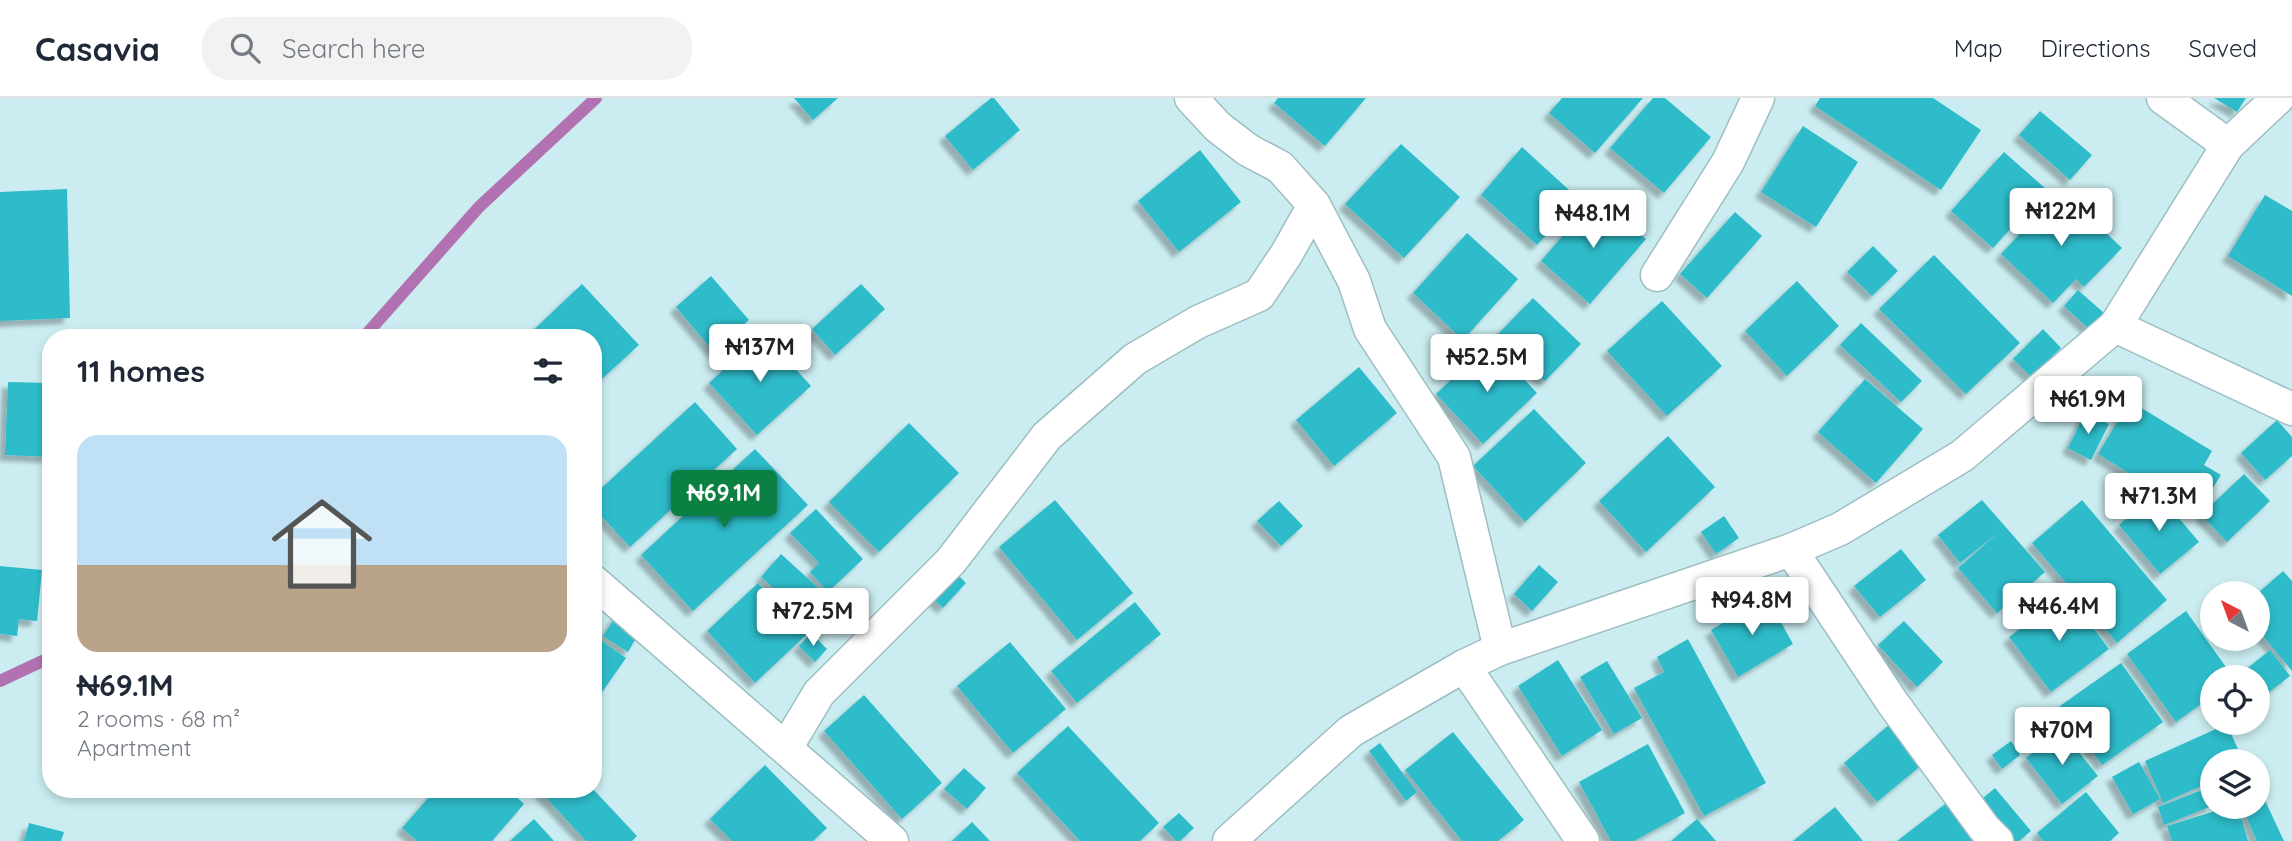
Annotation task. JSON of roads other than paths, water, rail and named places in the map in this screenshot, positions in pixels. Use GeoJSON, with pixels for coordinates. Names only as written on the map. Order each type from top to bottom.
{"type":"FeatureCollection","features":[{"type":"Feature","properties":{"kind":"street"},"geometry":{"type":"LineString","coordinates":[[1191,98],[1218,127],[1248,150],[1280,167],[1314,205],[1354,281],[1370,329],[1454,457],[1500,649]]}},
{"type":"Feature","properties":{"kind":"street"},"geometry":{"type":"LineString","coordinates":[[1657,275],[1728,162],[1758,98]]}},
{"type":"Feature","properties":{"kind":"street"},"geometry":{"type":"LineString","coordinates":[[2163,98],[2228,145]]}},
{"type":"Feature","properties":{"kind":"street"},"geometry":{"type":"LineString","coordinates":[[1229,841],[1351,731],[1464,666],[1500,649],[1791,550],[1840,529],[1962,456],[2115,326],[2228,145],[2278,98]]}},
{"type":"Feature","properties":{"kind":"street"},"geometry":{"type":"LineString","coordinates":[[786,748],[819,693],[951,561],[1047,436],[1135,359],[1198,322],[1259,295],[1314,205]]}},
{"type":"Feature","properties":{"kind":"street"},"geometry":{"type":"LineString","coordinates":[[2115,326],[2292,409]]}},
{"type":"Feature","properties":{"kind":"street"},"geometry":{"type":"LineString","coordinates":[[1791,550],[1892,702],[1983,828],[1997,841]]}},
{"type":"Feature","properties":{"kind":"street"},"geometry":{"type":"LineString","coordinates":[[602,589],[892,841]]}},
{"type":"Feature","properties":{"kind":"street"},"geometry":{"type":"LineString","coordinates":[[1464,666],[1583,841]]}},
{"type":"Feature","properties":{"kind":"waterway"},"geometry":{"type":"LineString","coordinates":[[371,329],[479,207],[596,98]]}},
{"type":"Feature","properties":{"kind":"waterway"},"geometry":{"type":"LineString","coordinates":[[0,681],[42,661]]}}]}
